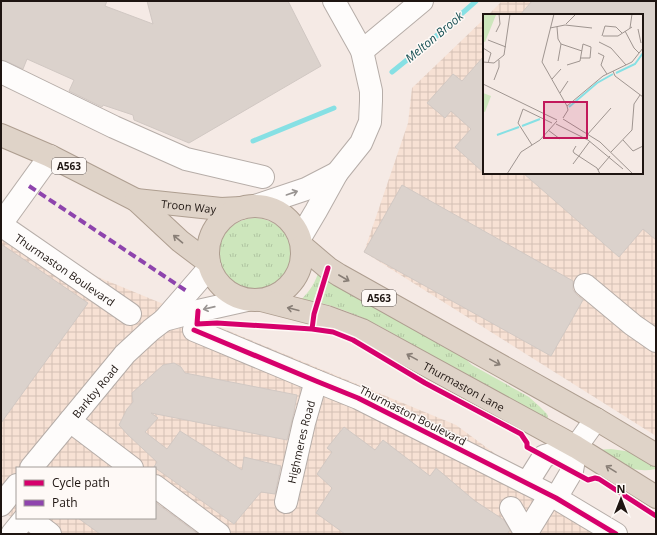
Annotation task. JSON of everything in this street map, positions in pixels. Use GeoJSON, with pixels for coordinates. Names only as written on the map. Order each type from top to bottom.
{"type":"FeatureCollection","features":[{"type":"Feature","properties":{"kind":"highway","name":"Troon Way"},"geometry":{"type":"LineString","coordinates":[[1,135],[50,156],[136,200],[180,241],[210,265]]}},
{"type":"Feature","properties":{"kind":"highway","name":"Troon Way"},"geometry":{"type":"LineString","coordinates":[[136,200],[221,209],[248,207]]}},
{"type":"Feature","properties":{"kind":"highway"},"geometry":{"type":"LineString","coordinates":[[248,207],[270,208],[282,215],[293,225],[301,242],[302,261],[297,275],[288,287],[275,296],[254,300],[236,296],[227,291],[218,283],[212,274],[208,249],[211,236],[218,224],[228,214],[248,207]]}},
{"type":"Feature","properties":{"kind":"highway","name":"A563"},"geometry":{"type":"LineString","coordinates":[[301,242],[328,268],[339,275],[596,419],[656,455]]}},
{"type":"Feature","properties":{"kind":"highway","name":"Thurmaston Lane"},"geometry":{"type":"LineString","coordinates":[[254,300],[327,317],[362,330],[576,447],[656,497]]}},
{"type":"Feature","properties":{"kind":"street"},"geometry":{"type":"LineString","coordinates":[[301,242],[337,172],[362,143],[370,122],[370,91],[362,51],[334,1]]}},
{"type":"Feature","properties":{"kind":"street"},"geometry":{"type":"LineString","coordinates":[[362,51],[422,1]]}},
{"type":"Feature","properties":{"kind":"street"},"geometry":{"type":"LineString","coordinates":[[1,72],[114,127],[186,159],[263,177]]}},
{"type":"Feature","properties":{"kind":"street"},"geometry":{"type":"LineString","coordinates":[[1,224],[50,156]]}},
{"type":"Feature","properties":{"kind":"street"},"geometry":{"type":"LineString","coordinates":[[248,207],[306,189],[337,172]]}},
{"type":"Feature","properties":{"kind":"street","name":"Thurmaston Boulevard"},"geometry":{"type":"LineString","coordinates":[[1,224],[130,314]]}},
{"type":"Feature","properties":{"kind":"street","name":"Barkby Road"},"geometry":{"type":"LineString","coordinates":[[41,465],[70,421],[125,354],[164,320],[210,265]]}},
{"type":"Feature","properties":{"kind":"street"},"geometry":{"type":"LineString","coordinates":[[585,286],[633,325],[656,341]]}},
{"type":"Feature","properties":{"kind":"street","name":"Barkby Road"},"geometry":{"type":"LineString","coordinates":[[164,320],[192,312],[254,300]]}},
{"type":"Feature","properties":{"kind":"street","name":"Thurmaston Boulevard"},"geometry":{"type":"LineString","coordinates":[[194,330],[358,398],[553,496],[616,534]]}},
{"type":"Feature","properties":{"kind":"street","name":"Highmeres Road"},"geometry":{"type":"LineString","coordinates":[[286,502],[304,423],[316,381]]}},
{"type":"Feature","properties":{"kind":"street"},"geometry":{"type":"LineString","coordinates":[[512,508],[526,534],[572,471],[576,447],[596,419]]}},
{"type":"Feature","properties":{"kind":"street"},"geometry":{"type":"LineString","coordinates":[[70,421],[131,467]]}},
{"type":"Feature","properties":{"kind":"street"},"geometry":{"type":"LineString","coordinates":[[527,483],[544,456],[576,447]]}},
{"type":"Feature","properties":{"kind":"street"},"geometry":{"type":"LineString","coordinates":[[1,505],[16,486]]}},
{"type":"Feature","properties":{"kind":"street"},"geometry":{"type":"LineString","coordinates":[[156,487],[219,534]]}},
{"type":"Feature","properties":{"kind":"street"},"geometry":{"type":"LineString","coordinates":[[12,534],[24,519]]}},
{"type":"Feature","properties":{"kind":"street"},"geometry":{"type":"LineString","coordinates":[[30,519],[50,534]]}},
{"type":"Feature","properties":{"kind":"shaded area"},"geometry":{"type":"Polygon","coordinates":[[[502,1],[656,1],[656,436],[364,252],[408,123],[412,88],[483,20],[483,174],[643,174],[643,14],[489,14],[502,1]]]}},
{"type":"Feature","properties":{"kind":"shaded area"},"geometry":{"type":"Polygon","coordinates":[[[1,237],[456,425],[604,534],[1,534],[1,531],[11,517],[1,509],[1,237]]]}},
{"type":"Feature","properties":{"kind":"green space"},"geometry":{"type":"Polygon","coordinates":[[[255,218],[275,224],[285,234],[291,254],[285,274],[275,284],[255,290],[235,284],[225,274],[219,254],[225,234],[235,224],[255,218]]]}},
{"type":"Feature","properties":{"kind":"green space"},"geometry":{"type":"Polygon","coordinates":[[[319,269],[323,273],[313,302],[301,300],[312,286],[319,269]]]}},
{"type":"Feature","properties":{"kind":"green space"},"geometry":{"type":"Polygon","coordinates":[[[329,277],[456,350],[472,365],[529,397],[547,414],[549,422],[368,320],[321,303],[329,277]]]}},
{"type":"Feature","properties":{"kind":"green space"},"geometry":{"type":"Polygon","coordinates":[[[611,449],[632,452],[656,466],[656,469],[639,470],[624,466],[596,450],[611,449]]]}},
{"type":"Feature","properties":{"kind":"building"},"geometry":{"type":"Polygon","coordinates":[[[1,1],[107,1],[105,6],[153,24],[147,1],[288,1],[321,66],[189,143],[134,120],[133,115],[103,105],[102,107],[69,91],[74,80],[27,59],[23,69],[1,60],[1,1]]]}},
{"type":"Feature","properties":{"kind":"building"},"geometry":{"type":"Polygon","coordinates":[[[532,1],[656,1],[656,240],[643,229],[619,257],[524,174],[643,174],[643,14],[521,14],[532,1]]]}},
{"type":"Feature","properties":{"kind":"building"},"geometry":{"type":"Polygon","coordinates":[[[483,57],[483,172],[455,147],[471,129],[451,111],[445,118],[427,103],[453,74],[462,81],[483,57]]]}},
{"type":"Feature","properties":{"kind":"building"},"geometry":{"type":"Polygon","coordinates":[[[402,185],[573,281],[573,290],[583,300],[551,356],[364,252],[402,185]]]}},
{"type":"Feature","properties":{"kind":"building"},"geometry":{"type":"Polygon","coordinates":[[[1,244],[88,303],[1,423],[1,244]]]}},
{"type":"Feature","properties":{"kind":"building"},"geometry":{"type":"Polygon","coordinates":[[[174,363],[181,367],[185,373],[297,395],[287,440],[151,413],[158,418],[145,432],[167,449],[180,431],[242,470],[244,457],[281,466],[275,494],[261,492],[234,524],[154,467],[157,462],[119,425],[127,409],[133,402],[132,393],[163,365],[174,363]]]}},
{"type":"Feature","properties":{"kind":"building"},"geometry":{"type":"Polygon","coordinates":[[[344,427],[375,450],[383,440],[430,476],[436,468],[475,501],[504,520],[510,530],[507,534],[345,534],[316,513],[332,488],[317,474],[332,452],[327,448],[344,427]]]}},
{"type":"Feature","properties":{"kind":"building"},"geometry":{"type":"Polygon","coordinates":[[[156,503],[198,534],[100,534],[79,519],[156,519],[156,503]]]}},
{"type":"Feature","properties":{"kind":"waterway","name":"Melton Brook"},"geometry":{"type":"LineString","coordinates":[[392,72],[476,1]]}},
{"type":"Feature","properties":{"kind":"waterway","name":"Melton Brook"},"geometry":{"type":"LineString","coordinates":[[253,141],[334,108]]}},
{"type":"Feature","properties":{"kind":"marked path"},"geometry":{"type":"LineString","coordinates":[[29,186],[188,292]]}},
{"type":"Feature","properties":{"kind":"cycle path"},"geometry":{"type":"LineString","coordinates":[[328,268],[314,314],[312,329],[333,332],[353,340],[425,383],[521,434],[527,443],[527,447],[588,480],[595,478],[599,479],[656,516]]}},
{"type":"Feature","properties":{"kind":"cycle path"},"geometry":{"type":"LineString","coordinates":[[198,311],[197,324],[217,323],[312,329]]}},
{"type":"Feature","properties":{"kind":"cycle path"},"geometry":{"type":"LineString","coordinates":[[194,330],[358,398],[556,498],[616,534]]}}]}
